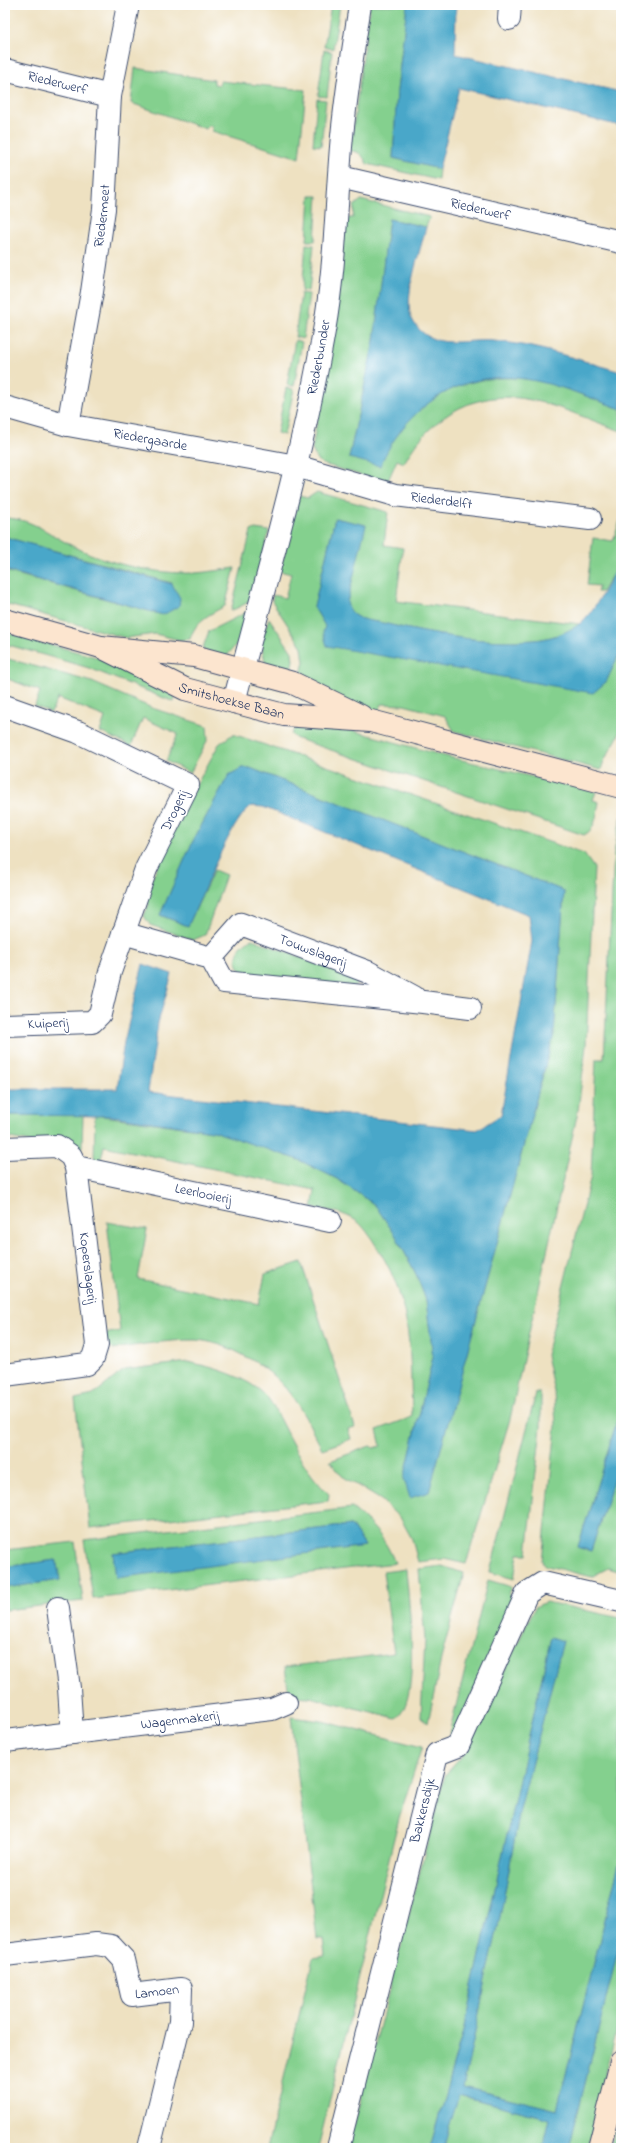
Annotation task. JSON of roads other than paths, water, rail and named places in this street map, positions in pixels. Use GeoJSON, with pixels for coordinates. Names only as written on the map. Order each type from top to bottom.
{"type":"FeatureCollection","features":[{"type":"Feature","properties":{"kind":"street","name":"Riedermeet"},"geometry":{"type":"LineString","coordinates":[[68,425],[92,292],[104,209],[110,96],[128,5]]}},
{"type":"Feature","properties":{"kind":"street","name":"Riederbunder"},"geometry":{"type":"LineString","coordinates":[[234,702],[242,669],[263,599],[303,442],[324,330],[335,248],[341,147],[360,5]]}},
{"type":"Feature","properties":{"kind":"street","name":"Riederwerf"},"geometry":{"type":"LineString","coordinates":[[5,70],[110,96]]}},
{"type":"Feature","properties":{"kind":"street","name":"Riederwerf"},"geometry":{"type":"LineString","coordinates":[[340,177],[621,242]]}},
{"type":"Feature","properties":{"kind":"street","name":"Riedergaarde"},"geometry":{"type":"LineString","coordinates":[[5,407],[68,425],[296,466]]}},
{"type":"Feature","properties":{"kind":"street","name":"Riederdelft"},"geometry":{"type":"LineString","coordinates":[[296,466],[395,495],[590,519]]}},
{"type":"Feature","properties":{"kind":"street","name":"Smitshoekse Baan"},"geometry":{"type":"LineString","coordinates":[[5,620],[101,647],[194,656],[294,682],[371,721]]}},
{"type":"Feature","properties":{"kind":"street","name":"Smitshoekse Baan"},"geometry":{"type":"LineString","coordinates":[[101,647],[185,689],[284,715],[371,721],[621,787]]}},
{"type":"Feature","properties":{"kind":"street","name":"Drogerij"},"geometry":{"type":"LineString","coordinates":[[5,706],[78,732],[188,785],[146,869],[110,972],[100,1014],[92,1022]]}},
{"type":"Feature","properties":{"kind":"street","name":"Touwslagerij"},"geometry":{"type":"LineString","coordinates":[[423,1002],[368,972],[241,924],[211,958],[224,982],[470,1008]]}},
{"type":"Feature","properties":{"kind":"street"},"geometry":{"type":"LineString","coordinates":[[123,933],[211,958]]}},
{"type":"Feature","properties":{"kind":"street","name":"Kuiperij"},"geometry":{"type":"LineString","coordinates":[[5,1025],[92,1022]]}},
{"type":"Feature","properties":{"kind":"street"},"geometry":{"type":"LineString","coordinates":[[5,1148],[57,1146],[71,1156],[76,1166]]}},
{"type":"Feature","properties":{"kind":"street","name":"Leerlooierij"},"geometry":{"type":"LineString","coordinates":[[76,1166],[330,1221]]}},
{"type":"Feature","properties":{"kind":"street","name":"Koperslagerij"},"geometry":{"type":"LineString","coordinates":[[5,1375],[87,1364],[93,1358],[97,1345],[76,1166]]}},
{"type":"Feature","properties":{"kind":"street","name":"Bakkersdijk"},"geometry":{"type":"LineString","coordinates":[[338,2148],[437,1754],[458,1746],[528,1593],[543,1583],[621,1601]]}},
{"type":"Feature","properties":{"kind":"street"},"geometry":{"type":"LineString","coordinates":[[58,1608],[69,1688],[72,1733]]}},
{"type":"Feature","properties":{"kind":"street","name":"Wagenmakerij"},"geometry":{"type":"LineString","coordinates":[[5,1741],[272,1709],[286,1703]]}},
{"type":"Feature","properties":{"kind":"street","name":"Lamoen"},"geometry":{"type":"LineString","coordinates":[[5,1955],[96,1944],[112,1946],[124,1960],[132,1995],[181,1989],[180,2022],[149,2148]]}},
{"type":"Feature","properties":{"kind":"street"},"geometry":{"type":"LineString","coordinates":[[599,2148],[621,2062]]}},
{"type":"Feature","properties":{"kind":"water"},"geometry":{"type":"Polygon","coordinates":[[[407,5],[456,5],[455,54],[621,92],[621,126],[459,88],[439,169],[393,158],[397,91],[407,5]]]}},
{"type":"Feature","properties":{"kind":"water"},"geometry":{"type":"Polygon","coordinates":[[[389,219],[426,227],[413,274],[409,299],[412,319],[422,332],[433,339],[444,341],[487,341],[526,346],[621,372],[621,409],[550,384],[537,381],[501,377],[478,380],[457,387],[438,397],[420,410],[404,427],[391,445],[380,466],[349,458],[374,341],[389,219]]]}},
{"type":"Feature","properties":{"kind":"water"},"geometry":{"type":"Polygon","coordinates":[[[335,518],[366,525],[347,602],[349,610],[353,614],[365,620],[458,638],[496,641],[534,640],[566,632],[582,622],[595,606],[621,560],[621,650],[606,682],[593,693],[327,646],[323,632],[325,626],[314,607],[335,518]]]}},
{"type":"Feature","properties":{"kind":"water"},"geometry":{"type":"Polygon","coordinates":[[[5,537],[172,584],[180,598],[179,606],[163,615],[5,570],[5,537]]]}},
{"type":"Feature","properties":{"kind":"water"},"geometry":{"type":"Polygon","coordinates":[[[242,768],[250,768],[564,891],[554,1034],[429,1492],[410,1498],[404,1479],[433,1357],[426,1300],[416,1274],[396,1236],[375,1205],[337,1179],[299,1160],[213,1131],[112,1116],[5,1115],[5,1089],[117,1089],[124,1042],[143,964],[172,974],[158,1023],[148,1092],[477,1130],[501,1115],[532,941],[529,915],[263,807],[251,806],[234,828],[225,844],[188,926],[160,915],[192,843],[221,789],[229,775],[242,768]]]}},
{"type":"Feature","properties":{"kind":"water"},"geometry":{"type":"Polygon","coordinates":[[[621,1408],[621,1456],[591,1551],[578,1547],[621,1408]]]}},
{"type":"Feature","properties":{"kind":"water"},"geometry":{"type":"Polygon","coordinates":[[[351,1525],[365,1546],[116,1578],[113,1553],[351,1525]]]}},
{"type":"Feature","properties":{"kind":"water"},"geometry":{"type":"Polygon","coordinates":[[[56,1560],[60,1580],[5,1588],[5,1567],[56,1560]]]}},
{"type":"Feature","properties":{"kind":"water"},"geometry":{"type":"Polygon","coordinates":[[[551,1637],[563,1641],[520,1809],[502,1907],[463,2087],[557,2110],[621,1856],[621,1938],[569,2148],[543,2148],[550,2119],[459,2095],[443,2148],[430,2148],[464,2027],[551,1637]]]}}]}
